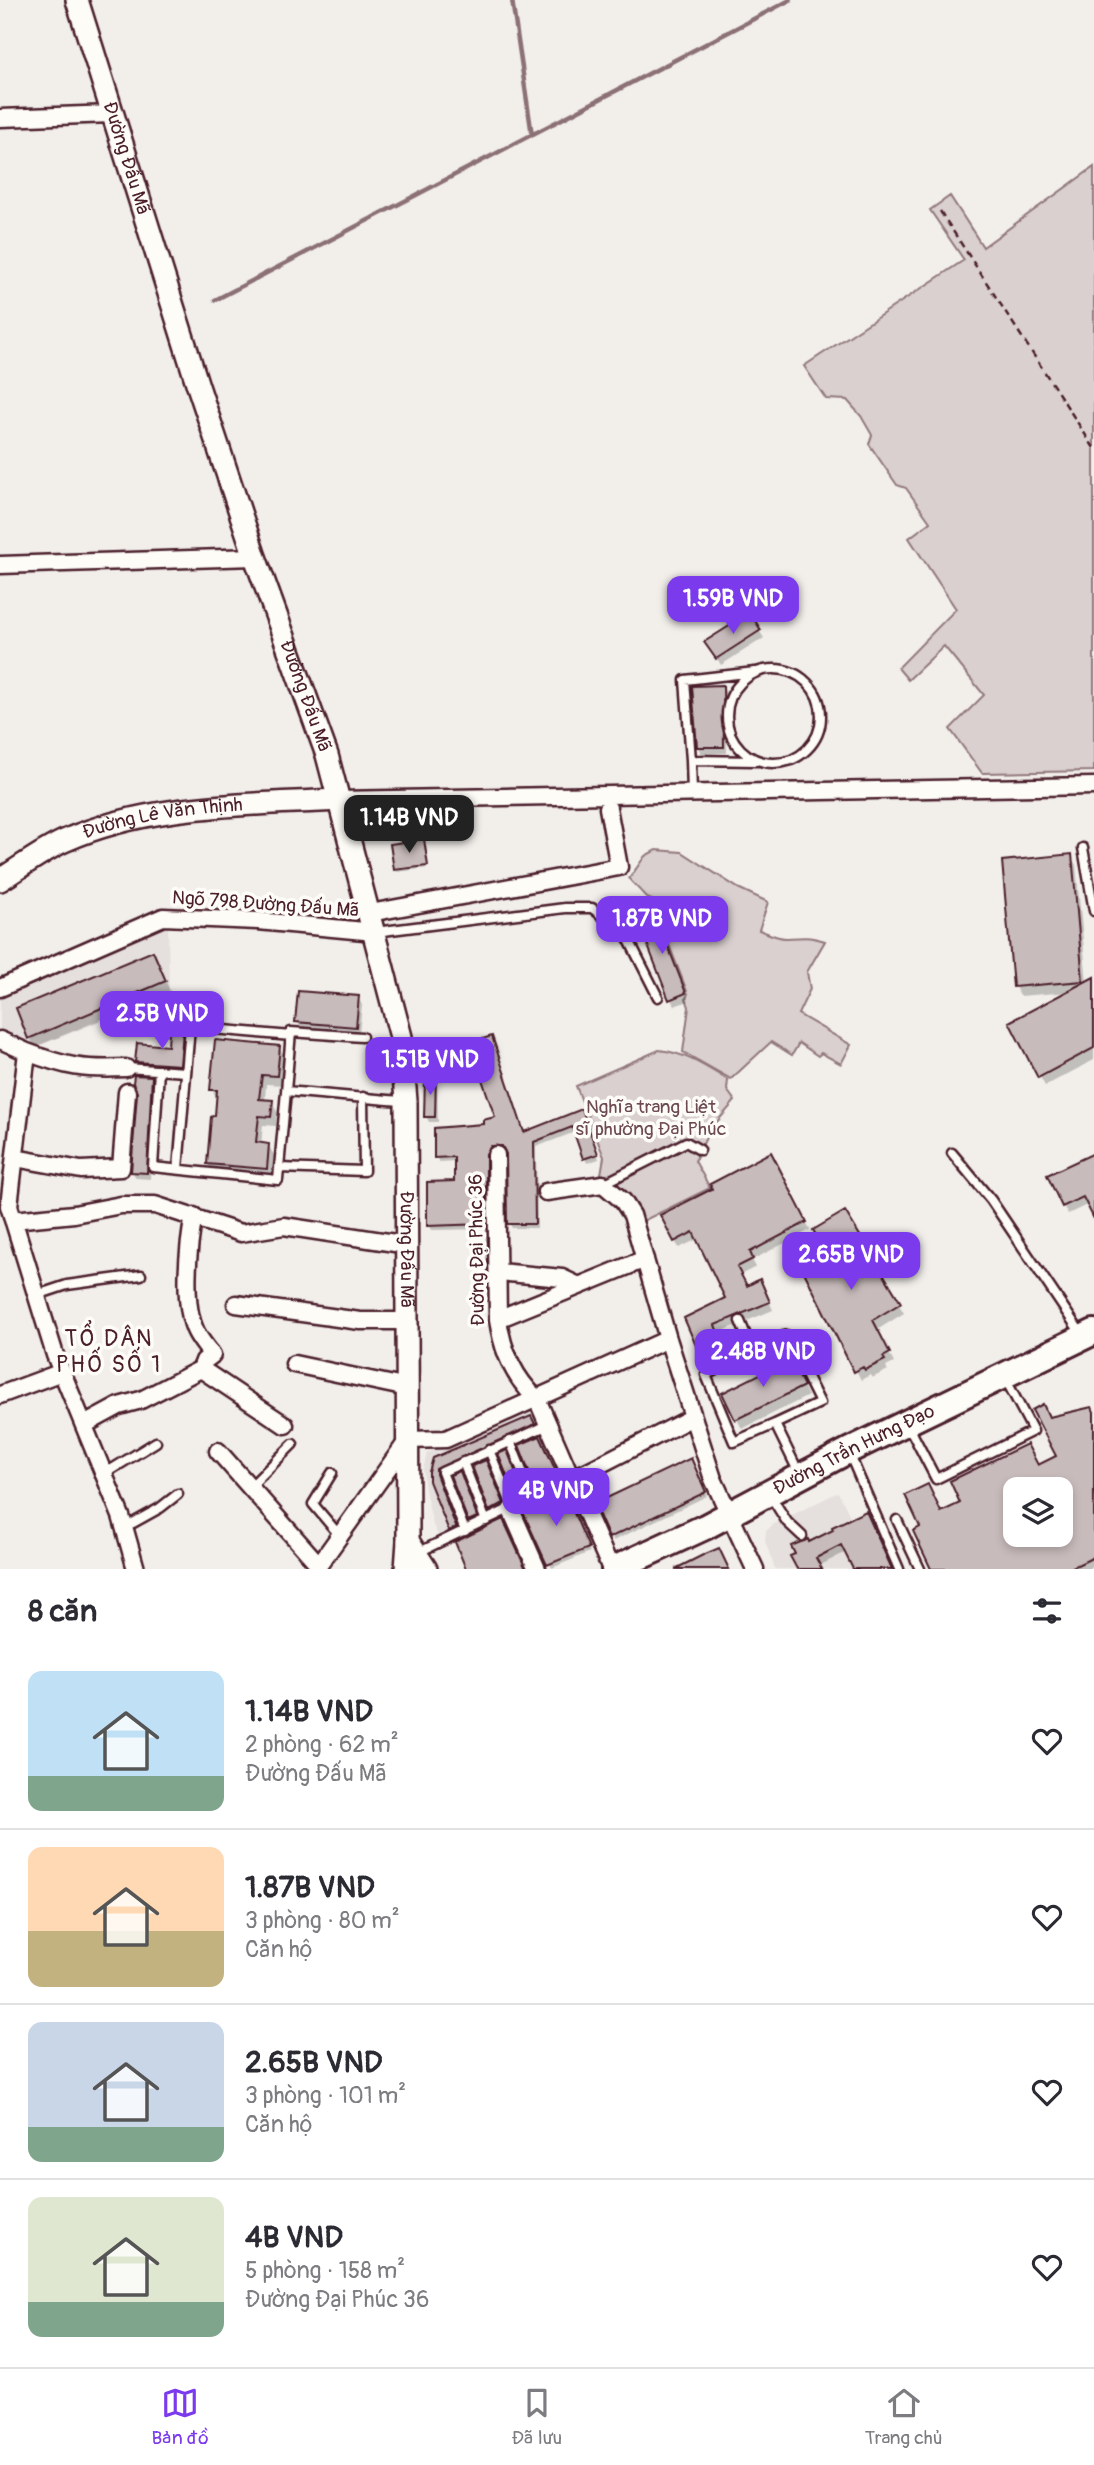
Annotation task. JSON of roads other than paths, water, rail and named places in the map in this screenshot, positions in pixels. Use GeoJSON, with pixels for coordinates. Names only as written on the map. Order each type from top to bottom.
{"type":"FeatureCollection","features":[{"type":"Feature","properties":{"kind":"main road","name":"Đường Trần Hưng Đạo"},"geometry":{"type":"LineString","coordinates":[[612,1569],[729,1514],[848,1451],[1088,1335]]}},
{"type":"Feature","properties":{"kind":"street","name":"Đường Đấu Mã"},"geometry":{"type":"LineString","coordinates":[[77,0],[255,557],[327,755],[401,1037],[406,1101],[408,1440],[414,1558]]}},
{"type":"Feature","properties":{"kind":"street"},"geometry":{"type":"LineString","coordinates":[[0,118],[113,114]]}},
{"type":"Feature","properties":{"kind":"street"},"geometry":{"type":"LineString","coordinates":[[0,565],[255,557]]}},
{"type":"Feature","properties":{"kind":"street"},"geometry":{"type":"LineString","coordinates":[[338,800],[1094,786]]}},
{"type":"Feature","properties":{"kind":"street","name":"Đường Lê Văn Thịnh"},"geometry":{"type":"LineString","coordinates":[[0,880],[64,841],[116,822],[223,806],[338,800]]}},
{"type":"Feature","properties":{"kind":"street","name":"Ngõ 798 Đường Đấu Mã"},"geometry":{"type":"LineString","coordinates":[[0,988],[163,918],[372,923],[619,867],[608,808]]}},
{"type":"Feature","properties":{"kind":"street"},"geometry":{"type":"LineString","coordinates":[[0,1040],[55,1063],[89,1070],[126,1068]]}},
{"type":"Feature","properties":{"kind":"street"},"geometry":{"type":"LineString","coordinates":[[27,1052],[9,1206],[62,1372],[104,1474],[136,1569]]}},
{"type":"Feature","properties":{"kind":"street"},"geometry":{"type":"LineString","coordinates":[[15,1158],[81,1170],[121,1168],[127,1092]]}},
{"type":"Feature","properties":{"kind":"street","name":"Đường Đại Phúc 36"},"geometry":{"type":"LineString","coordinates":[[496,1155],[500,1335],[522,1385],[537,1399],[612,1569]]}},
{"type":"Feature","properties":{"kind":"street"},"geometry":{"type":"LineString","coordinates":[[546,1192],[603,1184],[623,1201],[632,1215],[668,1339],[715,1483],[755,1569]]}},
{"type":"Feature","properties":{"kind":"street"},"geometry":{"type":"LineString","coordinates":[[13,1220],[121,1205],[155,1205],[241,1233],[284,1226],[408,1245]]}},
{"type":"Feature","properties":{"kind":"street"},"geometry":{"type":"LineString","coordinates":[[83,1425],[119,1406],[141,1400],[201,1369],[204,1361],[212,1355],[195,1330],[188,1293],[188,1247],[194,1216]]}},
{"type":"Feature","properties":{"kind":"street"},"geometry":{"type":"LineString","coordinates":[[498,1319],[645,1259]]}},
{"type":"Feature","properties":{"kind":"street"},"geometry":{"type":"LineString","coordinates":[[499,1272],[557,1278],[579,1286]]}},
{"type":"Feature","properties":{"kind":"street"},"geometry":{"type":"LineString","coordinates":[[236,1304],[360,1321],[408,1321]]}},
{"type":"Feature","properties":{"kind":"street"},"geometry":{"type":"LineString","coordinates":[[218,1451],[317,1567],[408,1440],[446,1439],[668,1339]]}},
{"type":"Feature","properties":{"kind":"street"},"geometry":{"type":"LineString","coordinates":[[294,1364],[408,1388]]}},
{"type":"Feature","properties":{"kind":"street"},"geometry":{"type":"LineString","coordinates":[[201,1369],[285,1425]]}},
{"type":"Feature","properties":{"kind":"street"},"geometry":{"type":"LineString","coordinates":[[0,1395],[62,1372]]}},
{"type":"Feature","properties":{"kind":"street"},"geometry":{"type":"LineString","coordinates":[[572,1479],[693,1416]]}},
{"type":"Feature","properties":{"kind":"street"},"geometry":{"type":"LineString","coordinates":[[512,1509],[537,1569]]}},
{"type":"Feature","properties":{"kind":"lane"},"geometry":{"type":"LineString","coordinates":[[691,760],[783,761],[800,754],[817,735],[821,716],[814,692],[802,678],[779,669],[685,680],[692,794]]}},
{"type":"Feature","properties":{"kind":"lane"},"geometry":{"type":"LineString","coordinates":[[760,671],[745,679],[734,691],[728,722],[737,745],[749,755],[764,761]]}},
{"type":"Feature","properties":{"kind":"lane"},"geometry":{"type":"LineString","coordinates":[[1083,848],[1094,911]]}},
{"type":"Feature","properties":{"kind":"lane"},"geometry":{"type":"LineString","coordinates":[[372,923],[592,908],[626,934],[658,997]]}},
{"type":"Feature","properties":{"kind":"lane"},"geometry":{"type":"LineString","coordinates":[[178,1169],[190,1027],[291,1036]]}},
{"type":"Feature","properties":{"kind":"lane"},"geometry":{"type":"LineString","coordinates":[[159,1070],[153,1167],[278,1180],[291,1032],[362,1037]]}},
{"type":"Feature","properties":{"kind":"lane"},"geometry":{"type":"LineString","coordinates":[[126,1068],[186,1072]]}},
{"type":"Feature","properties":{"kind":"lane"},"geometry":{"type":"LineString","coordinates":[[286,1091],[406,1101]]}},
{"type":"Feature","properties":{"kind":"lane"},"geometry":{"type":"LineString","coordinates":[[279,1168],[364,1171],[363,1097]]}},
{"type":"Feature","properties":{"kind":"lane"},"geometry":{"type":"LineString","coordinates":[[603,1184],[686,1142],[700,1150]]}},
{"type":"Feature","properties":{"kind":"lane"},"geometry":{"type":"LineString","coordinates":[[952,1153],[990,1200],[1088,1335]]}},
{"type":"Feature","properties":{"kind":"lane"},"geometry":{"type":"LineString","coordinates":[[37,1295],[67,1285],[141,1275]]}},
{"type":"Feature","properties":{"kind":"lane"},"geometry":{"type":"LineString","coordinates":[[740,1321],[753,1352]]}},
{"type":"Feature","properties":{"kind":"lane"},"geometry":{"type":"LineString","coordinates":[[786,1335],[820,1404],[775,1424],[734,1442],[706,1375],[786,1335]]}},
{"type":"Feature","properties":{"kind":"lane"},"geometry":{"type":"LineString","coordinates":[[907,1422],[936,1479],[1033,1431],[1004,1375]]}},
{"type":"Feature","properties":{"kind":"lane"},"geometry":{"type":"LineString","coordinates":[[775,1424],[800,1476]]}},
{"type":"Feature","properties":{"kind":"lane"},"geometry":{"type":"LineString","coordinates":[[465,1531],[442,1472],[548,1425]]}},
{"type":"Feature","properties":{"kind":"lane"},"geometry":{"type":"LineString","coordinates":[[510,1441],[533,1498]]}},
{"type":"Feature","properties":{"kind":"lane"},"geometry":{"type":"LineString","coordinates":[[104,1474],[156,1442]]}},
{"type":"Feature","properties":{"kind":"lane"},"geometry":{"type":"LineString","coordinates":[[248,1488],[293,1444]]}},
{"type":"Feature","properties":{"kind":"lane"},"geometry":{"type":"LineString","coordinates":[[489,1450],[512,1509]]}},
{"type":"Feature","properties":{"kind":"lane"},"geometry":{"type":"LineString","coordinates":[[848,1451],[899,1569]]}},
{"type":"Feature","properties":{"kind":"lane"},"geometry":{"type":"LineString","coordinates":[[463,1462],[486,1521]]}},
{"type":"Feature","properties":{"kind":"lane"},"geometry":{"type":"LineString","coordinates":[[332,1473],[313,1504],[340,1536]]}},
{"type":"Feature","properties":{"kind":"lane"},"geometry":{"type":"LineString","coordinates":[[414,1558],[572,1479]]}},
{"type":"Feature","properties":{"kind":"lane"},"geometry":{"type":"LineString","coordinates":[[768,1493],[787,1522],[802,1536]]}},
{"type":"Feature","properties":{"kind":"lane"},"geometry":{"type":"LineString","coordinates":[[124,1528],[160,1508],[178,1494]]}},
{"type":"Feature","properties":{"kind":"lane"},"geometry":{"type":"LineString","coordinates":[[897,1520],[920,1569]]}},
{"type":"Feature","properties":{"kind":"waterway"},"geometry":{"type":"LineString","coordinates":[[512,0],[532,135]]}},
{"type":"Feature","properties":{"kind":"waterway"},"geometry":{"type":"LineString","coordinates":[[215,300],[790,0]]}},
{"type":"Feature","properties":{"kind":"district","name":"TỔ DÂN PHỐ SỐ 1"},"geometry":{"type":"Point","coordinates":[109,1351]}},
{"type":"Feature","properties":{"kind":"park label","name":"Nghĩa trang Liệt sĩ phường Đại Phúc"},"geometry":{"type":"Point","coordinates":[651,1118]}}]}
